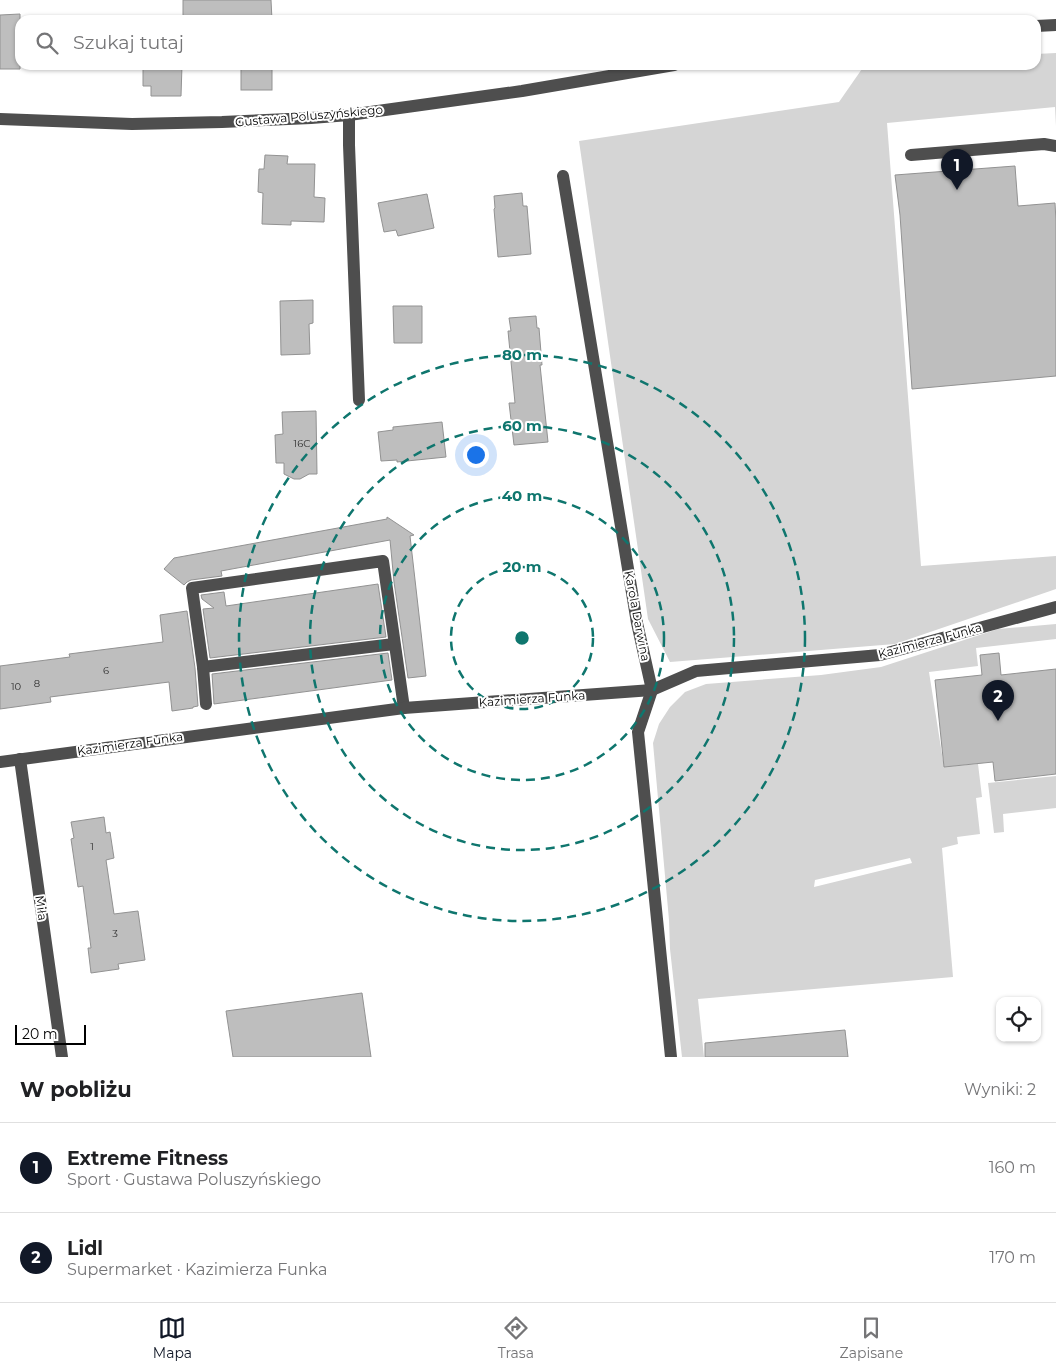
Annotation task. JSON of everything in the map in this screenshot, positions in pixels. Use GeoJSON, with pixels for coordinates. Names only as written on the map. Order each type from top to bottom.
{"type":"FeatureCollection","features":[{"type":"Feature","properties":{"kind":"street"},"geometry":{"type":"LineString","coordinates":[[1041,26],[1056,25]]}},
{"type":"Feature","properties":{"kind":"street","name":"Gustawa Poluszyńskiego"},"geometry":{"type":"LineString","coordinates":[[0,119],[132,124],[222,122],[349,115],[522,91],[645,70]]}},
{"type":"Feature","properties":{"kind":"street"},"geometry":{"type":"LineString","coordinates":[[349,115],[359,400]]}},
{"type":"Feature","properties":{"kind":"street"},"geometry":{"type":"LineString","coordinates":[[911,155],[1044,144],[1056,146]]}},
{"type":"Feature","properties":{"kind":"street","name":"Karola Darwina"},"geometry":{"type":"LineString","coordinates":[[563,176],[637,623],[652,690]]}},
{"type":"Feature","properties":{"kind":"street"},"geometry":{"type":"LineString","coordinates":[[206,704],[192,588],[383,561],[404,708]]}},
{"type":"Feature","properties":{"kind":"street","name":"Kazimierza Funka"},"geometry":{"type":"LineString","coordinates":[[0,762],[404,708],[652,690],[696,671],[880,656],[1056,607]]}},
{"type":"Feature","properties":{"kind":"street"},"geometry":{"type":"LineString","coordinates":[[203,667],[394,644]]}},
{"type":"Feature","properties":{"kind":"street"},"geometry":{"type":"LineString","coordinates":[[652,690],[638,732],[671,1057]]}},
{"type":"Feature","properties":{"kind":"street","name":"Miła"},"geometry":{"type":"LineString","coordinates":[[20,759],[62,1057]]}},
{"type":"Feature","properties":{"kind":"shaded area"},"geometry":{"type":"Polygon","coordinates":[[[1056,53],[1056,126],[1055,107],[887,123],[921,566],[1056,556],[1056,589],[895,644],[670,662],[648,619],[579,141],[839,102],[861,70],[1041,70],[1041,54],[1056,53]]]}},
{"type":"Feature","properties":{"kind":"shaded area"},"geometry":{"type":"Polygon","coordinates":[[[1056,624],[1056,639],[976,648],[978,666],[929,672],[944,767],[978,764],[982,797],[976,798],[980,834],[957,837],[958,844],[942,848],[953,977],[698,999],[704,1057],[682,1057],[670,949],[653,743],[659,724],[670,707],[685,692],[706,684],[821,675],[881,667],[998,629],[1056,624]],[[910,858],[815,880],[814,887],[912,863],[910,858]]]}},
{"type":"Feature","properties":{"kind":"shaded area"},"geometry":{"type":"Polygon","coordinates":[[[1056,776],[1056,808],[1003,814],[1004,832],[994,833],[988,783],[1056,776]]]}},
{"type":"Feature","properties":{"kind":"building"},"geometry":{"type":"Polygon","coordinates":[[[183,0],[271,0],[272,15],[183,15],[183,0]]]}},
{"type":"Feature","properties":{"kind":"building"},"geometry":{"type":"Polygon","coordinates":[[[20,14],[15,15],[15,69],[0,69],[0,15],[20,14]]]}},
{"type":"Feature","properties":{"kind":"building"},"geometry":{"type":"Polygon","coordinates":[[[143,70],[182,70],[181,96],[151,96],[151,86],[143,86],[143,70]]]}},
{"type":"Feature","properties":{"kind":"building"},"geometry":{"type":"Polygon","coordinates":[[[241,70],[272,70],[272,90],[241,90],[241,70]]]}},
{"type":"Feature","properties":{"kind":"building"},"geometry":{"type":"Polygon","coordinates":[[[265,155],[288,156],[287,164],[315,164],[314,197],[325,198],[324,222],[291,221],[291,225],[262,224],[263,193],[258,192],[259,169],[264,169],[265,155]]]}},
{"type":"Feature","properties":{"kind":"building"},"geometry":{"type":"Polygon","coordinates":[[[1015,166],[1018,206],[1055,203],[1056,376],[912,389],[900,215],[895,175],[1015,166]]]}},
{"type":"Feature","properties":{"kind":"building"},"geometry":{"type":"Polygon","coordinates":[[[522,193],[523,206],[527,206],[531,254],[498,257],[494,196],[522,193]]]}},
{"type":"Feature","properties":{"kind":"building"},"geometry":{"type":"Polygon","coordinates":[[[427,194],[434,228],[398,236],[396,230],[384,232],[378,203],[427,194]]]}},
{"type":"Feature","properties":{"kind":"building"},"geometry":{"type":"Polygon","coordinates":[[[313,300],[313,323],[309,324],[310,354],[281,355],[280,301],[313,300]]]}},
{"type":"Feature","properties":{"kind":"building"},"geometry":{"type":"Polygon","coordinates":[[[393,306],[422,306],[422,343],[394,343],[393,306]]]}},
{"type":"Feature","properties":{"kind":"building"},"geometry":{"type":"Polygon","coordinates":[[[536,316],[537,328],[539,328],[542,365],[540,365],[548,442],[514,445],[509,403],[515,403],[508,331],[511,331],[509,318],[536,316]]]}},
{"type":"Feature","properties":{"kind":"building"},"geometry":{"type":"Polygon","coordinates":[[[316,411],[317,474],[309,474],[300,479],[294,479],[284,474],[284,463],[276,463],[275,435],[283,434],[282,412],[316,411]]]}},
{"type":"Feature","properties":{"kind":"building"},"geometry":{"type":"Polygon","coordinates":[[[442,422],[446,457],[397,462],[397,460],[381,461],[378,432],[393,430],[393,427],[442,422]]]}},
{"type":"Feature","properties":{"kind":"building"},"geometry":{"type":"Polygon","coordinates":[[[387,517],[414,535],[410,536],[426,676],[408,678],[390,540],[221,571],[222,576],[191,580],[184,585],[164,569],[174,558],[387,519],[387,517]]]}},
{"type":"Feature","properties":{"kind":"building"},"geometry":{"type":"Polygon","coordinates":[[[378,584],[386,637],[210,658],[203,609],[214,608],[202,599],[201,595],[224,592],[226,606],[378,584]]]}},
{"type":"Feature","properties":{"kind":"building"},"geometry":{"type":"Polygon","coordinates":[[[187,611],[198,706],[172,711],[169,682],[50,697],[51,702],[0,709],[0,666],[70,657],[69,654],[163,642],[160,615],[187,611]]]}},
{"type":"Feature","properties":{"kind":"building"},"geometry":{"type":"Polygon","coordinates":[[[388,653],[392,680],[214,704],[212,674],[388,653]]]}},
{"type":"Feature","properties":{"kind":"building"},"geometry":{"type":"Polygon","coordinates":[[[999,653],[1001,675],[1056,669],[1056,774],[995,781],[993,762],[944,767],[935,680],[982,675],[980,655],[999,653]]]}},
{"type":"Feature","properties":{"kind":"building"},"geometry":{"type":"Polygon","coordinates":[[[104,817],[106,833],[110,832],[114,858],[106,860],[114,914],[138,911],[145,960],[118,964],[119,969],[91,973],[88,948],[91,948],[83,886],[78,887],[71,839],[74,838],[71,822],[104,817]]]}},
{"type":"Feature","properties":{"kind":"building"},"geometry":{"type":"Polygon","coordinates":[[[362,993],[371,1057],[233,1057],[226,1011],[362,993]]]}},
{"type":"Feature","properties":{"kind":"building"},"geometry":{"type":"Polygon","coordinates":[[[845,1030],[848,1057],[705,1057],[705,1043],[845,1030]]]}},
{"type":"Feature","properties":{"kind":"place","name":"Extreme Fitness"},"geometry":{"type":"Point","coordinates":[957,190]}},
{"type":"Feature","properties":{"kind":"place","name":"Lidl"},"geometry":{"type":"Point","coordinates":[998,721]}}]}
